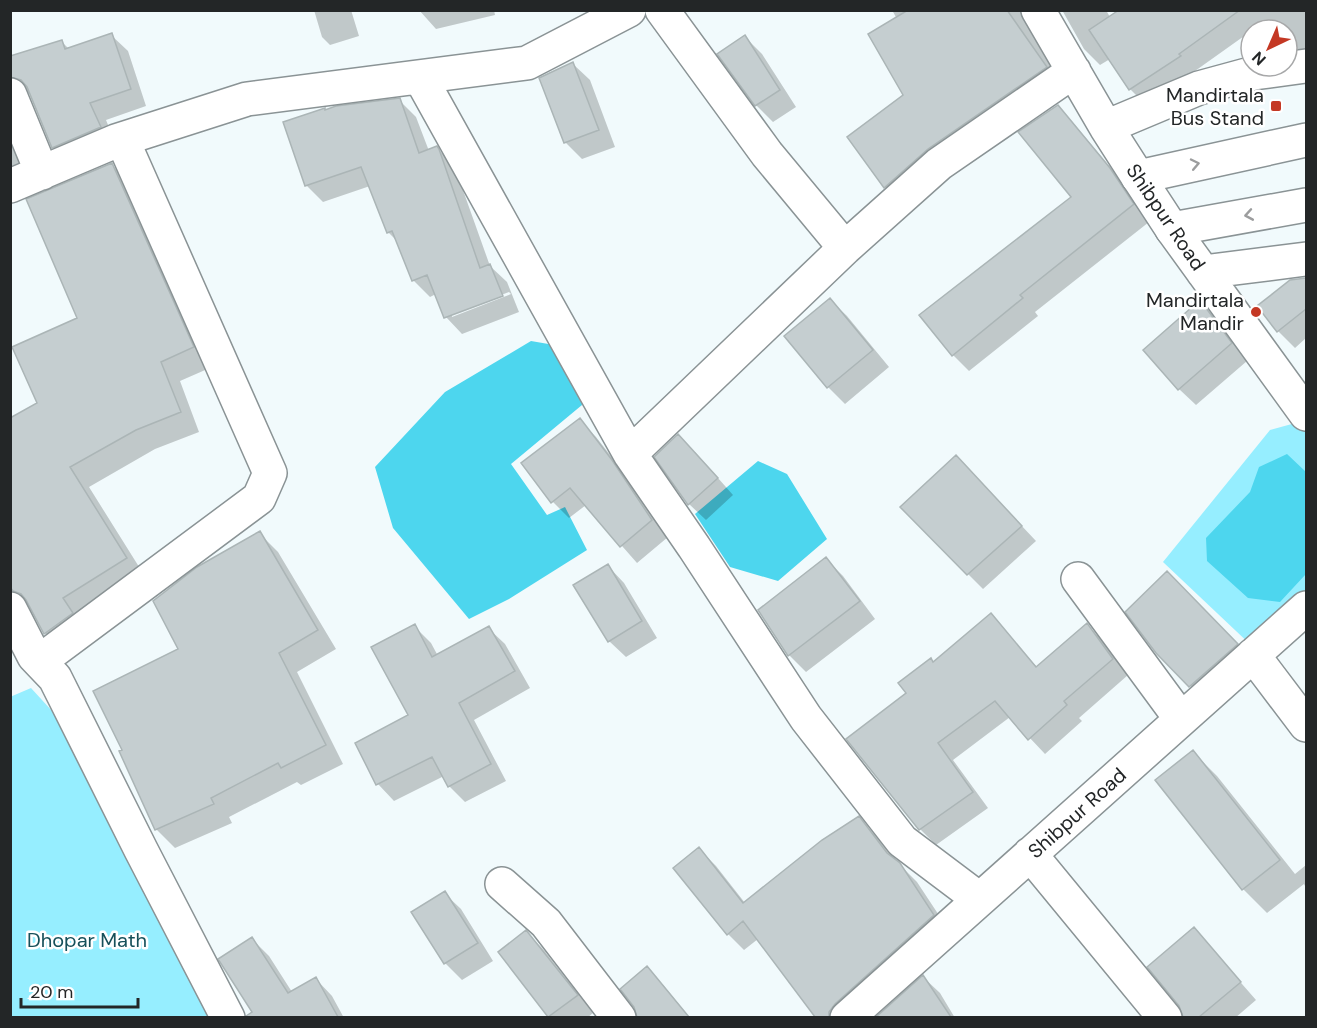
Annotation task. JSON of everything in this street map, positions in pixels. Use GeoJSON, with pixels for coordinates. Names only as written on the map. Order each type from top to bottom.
{"type":"FeatureCollection","features":[{"type":"Feature","properties":{"kind":"street"},"geometry":{"type":"LineString","coordinates":[[10,186],[122,139],[247,99],[527,63],[629,10]]}},
{"type":"Feature","properties":{"kind":"street"},"geometry":{"type":"LineString","coordinates":[[662,10],[767,154],[845,248]]}},
{"type":"Feature","properties":{"kind":"street","name":"Shibpur Road"},"geometry":{"type":"LineString","coordinates":[[1038,10],[1106,127],[1172,229],[1306,414]]}},
{"type":"Feature","properties":{"kind":"street"},"geometry":{"type":"LineString","coordinates":[[1106,127],[1199,88],[1254,74],[1306,66]]}},
{"type":"Feature","properties":{"kind":"street"},"geometry":{"type":"LineString","coordinates":[[630,454],[845,248],[939,164],[1074,71]]}},
{"type":"Feature","properties":{"kind":"street"},"geometry":{"type":"LineString","coordinates":[[420,77],[630,454],[806,718],[902,841],[979,899]]}},
{"type":"Feature","properties":{"kind":"street"},"geometry":{"type":"LineString","coordinates":[[10,95],[42,173]]}},
{"type":"Feature","properties":{"kind":"street"},"geometry":{"type":"LineString","coordinates":[[40,661],[259,498],[270,473],[122,139]]}},
{"type":"Feature","properties":{"kind":"street"},"geometry":{"type":"LineString","coordinates":[[1138,177],[1306,140]]}},
{"type":"Feature","properties":{"kind":"street"},"geometry":{"type":"LineString","coordinates":[[1172,229],[1306,205]]}},
{"type":"Feature","properties":{"kind":"street"},"geometry":{"type":"LineString","coordinates":[[1203,272],[1306,259]]}},
{"type":"Feature","properties":{"kind":"street"},"geometry":{"type":"LineString","coordinates":[[1078,579],[1181,719]]}},
{"type":"Feature","properties":{"kind":"street","name":"Shibpur Road"},"geometry":{"type":"LineString","coordinates":[[847,1017],[1306,608]]}},
{"type":"Feature","properties":{"kind":"street"},"geometry":{"type":"LineString","coordinates":[[10,609],[34,656],[55,678],[228,1017]]}},
{"type":"Feature","properties":{"kind":"street"},"geometry":{"type":"LineString","coordinates":[[1253,655],[1306,725]]}},
{"type":"Feature","properties":{"kind":"street"},"geometry":{"type":"LineString","coordinates":[[1030,854],[1165,1017]]}},
{"type":"Feature","properties":{"kind":"street"},"geometry":{"type":"LineString","coordinates":[[502,884],[546,922],[619,1017]]}},
{"type":"Feature","properties":{"kind":"green space"},"geometry":{"type":"Polygon","coordinates":[[[1299,422],[1306,429],[1306,601],[1254,648],[1163,562],[1270,430],[1299,422]]]}},
{"type":"Feature","properties":{"kind":"green space","name":"Dhopar Math"},"geometry":{"type":"Polygon","coordinates":[[[31,688],[53,712],[216,1017],[11,1017],[10,697],[31,688]]]}},
{"type":"Feature","properties":{"kind":"shaded area"},"geometry":{"type":"Polygon","coordinates":[[[531,341],[560,346],[583,395],[582,405],[511,464],[547,515],[565,507],[587,550],[509,599],[469,619],[393,528],[375,467],[445,392],[531,341]]]}},
{"type":"Feature","properties":{"kind":"shaded area"},"geometry":{"type":"Polygon","coordinates":[[[1287,454],[1306,472],[1306,574],[1280,602],[1248,598],[1207,561],[1206,538],[1250,492],[1259,467],[1287,454]]]}},
{"type":"Feature","properties":{"kind":"shaded area"},"geometry":{"type":"Polygon","coordinates":[[[758,461],[787,474],[827,539],[778,581],[730,567],[695,514],[758,461]]]}},
{"type":"Feature","properties":{"kind":"building"},"geometry":{"type":"Polygon","coordinates":[[[908,10],[1007,10],[1047,67],[928,149],[884,188],[847,137],[903,95],[868,34],[908,10]]]}},
{"type":"Feature","properties":{"kind":"building"},"geometry":{"type":"Polygon","coordinates":[[[1119,10],[1240,10],[1179,54],[1181,56],[1129,90],[1089,30],[1119,10]]]}},
{"type":"Feature","properties":{"kind":"building"},"geometry":{"type":"Polygon","coordinates":[[[112,33],[131,89],[90,103],[101,127],[52,148],[27,87],[21,80],[10,77],[10,56],[62,40],[65,49],[112,33]]]}},
{"type":"Feature","properties":{"kind":"building"},"geometry":{"type":"Polygon","coordinates":[[[745,35],[780,90],[755,106],[717,54],[745,35]]]}},
{"type":"Feature","properties":{"kind":"building"},"geometry":{"type":"Polygon","coordinates":[[[573,62],[599,130],[564,143],[539,78],[573,62]]]}},
{"type":"Feature","properties":{"kind":"building"},"geometry":{"type":"Polygon","coordinates":[[[400,98],[419,153],[437,146],[439,149],[480,268],[490,264],[503,296],[444,318],[427,275],[412,281],[392,231],[387,233],[361,167],[305,186],[283,122],[325,108],[325,110],[336,106],[400,98]]]}},
{"type":"Feature","properties":{"kind":"building"},"geometry":{"type":"Polygon","coordinates":[[[1058,105],[1110,168],[1134,204],[1020,295],[1023,298],[952,356],[919,315],[1071,197],[1018,132],[1058,105]]]}},
{"type":"Feature","properties":{"kind":"building"},"geometry":{"type":"Polygon","coordinates":[[[112,163],[194,347],[161,362],[181,412],[136,430],[70,467],[127,558],[63,598],[73,613],[44,634],[26,600],[10,587],[10,418],[37,403],[12,347],[77,318],[26,199],[112,163]]]}},
{"type":"Feature","properties":{"kind":"building"},"geometry":{"type":"Polygon","coordinates":[[[1306,278],[1306,309],[1277,332],[1257,306],[1290,280],[1306,278]]]}},
{"type":"Feature","properties":{"kind":"building"},"geometry":{"type":"Polygon","coordinates":[[[830,298],[873,350],[827,388],[784,336],[830,298]]]}},
{"type":"Feature","properties":{"kind":"building"},"geometry":{"type":"Polygon","coordinates":[[[1200,300],[1232,343],[1178,390],[1143,350],[1200,300]]]}},
{"type":"Feature","properties":{"kind":"building"},"geometry":{"type":"Polygon","coordinates":[[[580,418],[612,460],[652,520],[620,547],[570,488],[551,503],[521,463],[580,418]]]}},
{"type":"Feature","properties":{"kind":"building"},"geometry":{"type":"Polygon","coordinates":[[[678,434],[718,478],[688,505],[654,457],[678,434]]]}},
{"type":"Feature","properties":{"kind":"building"},"geometry":{"type":"Polygon","coordinates":[[[956,455],[1022,526],[967,575],[900,507],[956,455]]]}},
{"type":"Feature","properties":{"kind":"building"},"geometry":{"type":"Polygon","coordinates":[[[260,531],[318,630],[279,653],[326,745],[281,768],[278,763],[211,798],[214,804],[155,830],[119,751],[122,750],[93,691],[178,649],[153,601],[197,567],[260,531]]]}},
{"type":"Feature","properties":{"kind":"building"},"geometry":{"type":"Polygon","coordinates":[[[826,557],[860,601],[788,656],[758,610],[826,557]]]}},
{"type":"Feature","properties":{"kind":"building"},"geometry":{"type":"Polygon","coordinates":[[[608,564],[642,621],[608,642],[573,585],[608,564]]]}},
{"type":"Feature","properties":{"kind":"building"},"geometry":{"type":"Polygon","coordinates":[[[1167,571],[1238,644],[1189,687],[1156,653],[1125,612],[1167,571]]]}},
{"type":"Feature","properties":{"kind":"building"},"geometry":{"type":"Polygon","coordinates":[[[991,613],[1036,667],[1087,623],[1113,659],[1064,701],[1067,705],[1028,740],[995,701],[938,743],[973,792],[919,830],[846,739],[906,693],[898,683],[931,658],[933,662],[991,613]]]}},
{"type":"Feature","properties":{"kind":"building"},"geometry":{"type":"Polygon","coordinates":[[[415,624],[432,657],[489,626],[515,671],[459,703],[491,764],[448,787],[432,757],[376,785],[355,743],[408,715],[371,647],[415,624]]]}},
{"type":"Feature","properties":{"kind":"building"},"geometry":{"type":"Polygon","coordinates":[[[1193,750],[1280,860],[1242,890],[1155,780],[1193,750]]]}},
{"type":"Feature","properties":{"kind":"building"},"geometry":{"type":"Polygon","coordinates":[[[859,816],[887,853],[900,863],[934,915],[835,1004],[829,1012],[829,1017],[815,1017],[743,921],[727,935],[673,868],[699,847],[743,903],[822,840],[859,816]]]}},
{"type":"Feature","properties":{"kind":"building"},"geometry":{"type":"Polygon","coordinates":[[[445,891],[478,943],[444,964],[411,912],[445,891]]]}},
{"type":"Feature","properties":{"kind":"building"},"geometry":{"type":"Polygon","coordinates":[[[1194,927],[1241,982],[1199,1017],[1183,1017],[1179,1006],[1147,967],[1194,927]]]}},
{"type":"Feature","properties":{"kind":"building"},"geometry":{"type":"Polygon","coordinates":[[[526,930],[578,995],[548,1017],[498,952],[526,930]]]}},
{"type":"Feature","properties":{"kind":"building"},"geometry":{"type":"Polygon","coordinates":[[[252,937],[288,993],[316,977],[338,1017],[247,1017],[252,1012],[218,959],[252,937]]]}},
{"type":"Feature","properties":{"kind":"building"},"geometry":{"type":"Polygon","coordinates":[[[647,966],[689,1017],[637,1017],[634,1007],[620,989],[647,966]]]}},
{"type":"Feature","properties":{"kind":"building"},"geometry":{"type":"Polygon","coordinates":[[[923,975],[951,1017],[876,1017],[923,975]]]}},
{"type":"Feature","properties":{"kind":"place","name":"Mandirtala Bus Stand"},"geometry":{"type":"Point","coordinates":[1276,106]}},
{"type":"Feature","properties":{"kind":"place","name":"Mandirtala Mandir"},"geometry":{"type":"Point","coordinates":[1256,312]}}]}
